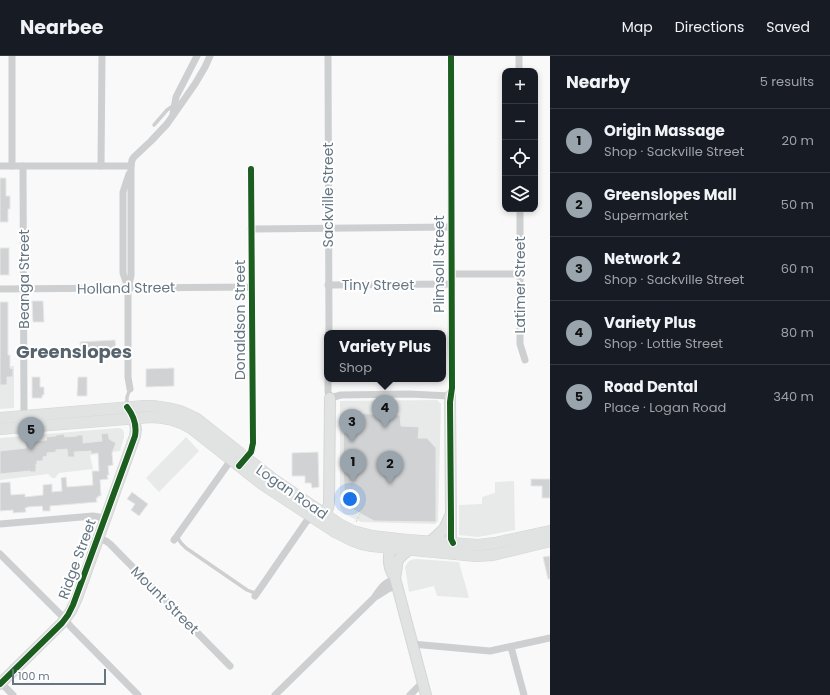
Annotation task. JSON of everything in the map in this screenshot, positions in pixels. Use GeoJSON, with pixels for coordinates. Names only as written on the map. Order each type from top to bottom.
{"type":"FeatureCollection","features":[{"type":"Feature","properties":{"kind":"main road","name":"Logan Road"},"geometry":{"type":"LineString","coordinates":[[0,418],[153,406],[168,408],[180,411],[197,419],[238,459]]}},
{"type":"Feature","properties":{"kind":"main road"},"geometry":{"type":"LineString","coordinates":[[127,408],[134,419]]}},
{"type":"Feature","properties":{"kind":"main road","name":"Logan Road"},"geometry":{"type":"LineString","coordinates":[[0,429],[134,419],[160,418],[172,420],[195,431],[238,459],[273,479],[317,515],[354,531],[409,550],[483,556],[493,555],[550,541]]}},
{"type":"Feature","properties":{"kind":"main road","name":"Logan Road"},"geometry":{"type":"LineString","coordinates":[[391,543],[430,542],[478,545],[550,531]]}},
{"type":"Feature","properties":{"kind":"main road"},"geometry":{"type":"LineString","coordinates":[[453,543],[455,548],[470,551],[483,556]]}},
{"type":"Feature","properties":{"kind":"street"},"geometry":{"type":"LineString","coordinates":[[12,56],[12,166]]}},
{"type":"Feature","properties":{"kind":"street"},"geometry":{"type":"LineString","coordinates":[[101,166],[102,56]]}},
{"type":"Feature","properties":{"kind":"street"},"geometry":{"type":"LineString","coordinates":[[178,105],[175,99],[197,56]]}},
{"type":"Feature","properties":{"kind":"street"},"geometry":{"type":"LineString","coordinates":[[130,389],[128,377],[128,288],[123,273],[123,192],[133,158],[162,130],[173,116],[178,105],[203,71],[210,56]]}},
{"type":"Feature","properties":{"kind":"street","name":"Sackville Street"},"geometry":{"type":"LineString","coordinates":[[328,56],[329,330]]}},
{"type":"Feature","properties":{"kind":"street","name":"Plimsoll Street"},"geometry":{"type":"LineString","coordinates":[[451,56],[452,388],[450,396],[451,539],[453,543]]}},
{"type":"Feature","properties":{"kind":"street"},"geometry":{"type":"LineString","coordinates":[[519,56],[520,68]]}},
{"type":"Feature","properties":{"kind":"street"},"geometry":{"type":"LineString","coordinates":[[0,166],[130,167]]}},
{"type":"Feature","properties":{"kind":"street","name":"Beanga Street"},"geometry":{"type":"LineString","coordinates":[[23,166],[24,416]]}},
{"type":"Feature","properties":{"kind":"street","name":"Donaldson Street"},"geometry":{"type":"LineString","coordinates":[[175,538],[238,459],[252,450],[251,168]]}},
{"type":"Feature","properties":{"kind":"street","name":"Latimer Street"},"geometry":{"type":"LineString","coordinates":[[520,212],[520,344],[525,360]]}},
{"type":"Feature","properties":{"kind":"street"},"geometry":{"type":"LineString","coordinates":[[252,229],[451,227]]}},
{"type":"Feature","properties":{"kind":"street"},"geometry":{"type":"LineString","coordinates":[[452,274],[520,274]]}},
{"type":"Feature","properties":{"kind":"street","name":"Tiny Street"},"geometry":{"type":"LineString","coordinates":[[328,285],[452,284]]}},
{"type":"Feature","properties":{"kind":"street","name":"Holland Street"},"geometry":{"type":"LineString","coordinates":[[0,289],[252,287]]}},
{"type":"Feature","properties":{"kind":"street"},"geometry":{"type":"LineString","coordinates":[[446,344],[451,344]]}},
{"type":"Feature","properties":{"kind":"street"},"geometry":{"type":"LineString","coordinates":[[256,594],[306,522],[328,508],[330,504],[330,398],[328,392],[328,382]]}},
{"type":"Feature","properties":{"kind":"street"},"geometry":{"type":"LineString","coordinates":[[330,398],[339,395],[409,394],[450,396]]}},
{"type":"Feature","properties":{"kind":"street","name":"Ridge Street"},"geometry":{"type":"LineString","coordinates":[[0,683],[65,620],[71,611],[135,436],[136,429],[134,419]]}},
{"type":"Feature","properties":{"kind":"street"},"geometry":{"type":"LineString","coordinates":[[430,542],[444,529],[451,514]]}},
{"type":"Feature","properties":{"kind":"street"},"geometry":{"type":"LineString","coordinates":[[0,524],[93,516],[105,519]]}},
{"type":"Feature","properties":{"kind":"street","name":"Mount Street"},"geometry":{"type":"LineString","coordinates":[[98,538],[110,544],[230,666]]}},
{"type":"Feature","properties":{"kind":"street"},"geometry":{"type":"LineString","coordinates":[[391,543],[389,568],[396,581]]}},
{"type":"Feature","properties":{"kind":"street"},"geometry":{"type":"LineString","coordinates":[[409,550],[398,559],[396,581],[426,695]]}},
{"type":"Feature","properties":{"kind":"street"},"geometry":{"type":"LineString","coordinates":[[0,554],[138,695]]}},
{"type":"Feature","properties":{"kind":"street"},"geometry":{"type":"LineString","coordinates":[[275,695],[374,598],[384,584],[387,582],[396,581]]}},
{"type":"Feature","properties":{"kind":"street"},"geometry":{"type":"LineString","coordinates":[[412,644],[493,651],[550,638]]}},
{"type":"Feature","properties":{"kind":"street"},"geometry":{"type":"LineString","coordinates":[[510,647],[524,695]]}},
{"type":"Feature","properties":{"kind":"street"},"geometry":{"type":"LineString","coordinates":[[410,695],[423,682]]}},
{"type":"Feature","properties":{"kind":"street"},"geometry":{"type":"LineString","coordinates":[[0,683],[13,695]]}},
{"type":"Feature","properties":{"kind":"lane"},"geometry":{"type":"LineString","coordinates":[[154,125],[168,110],[178,105]]}},
{"type":"Feature","properties":{"kind":"lane"},"geometry":{"type":"LineString","coordinates":[[127,408],[127,397],[130,389]]}},
{"type":"Feature","properties":{"kind":"lane"},"geometry":{"type":"LineString","coordinates":[[175,538],[186,548],[247,590],[256,594]]}},
{"type":"Feature","properties":{"kind":"path"},"geometry":{"type":"LineString","coordinates":[[355,522],[360,514]]}},
{"type":"Feature","properties":{"kind":"shaded area"},"geometry":{"type":"Polygon","coordinates":[[[0,366],[14,366],[14,408],[0,409],[0,366]]]}},
{"type":"Feature","properties":{"kind":"shaded area"},"geometry":{"type":"Polygon","coordinates":[[[437,400],[441,404],[438,521],[435,524],[361,522],[344,514],[340,507],[340,401],[437,400]]]}},
{"type":"Feature","properties":{"kind":"shaded area"},"geometry":{"type":"Polygon","coordinates":[[[118,428],[122,429],[124,432],[120,451],[90,455],[93,469],[59,473],[55,478],[52,478],[48,474],[0,480],[0,438],[118,428]]]}},
{"type":"Feature","properties":{"kind":"shaded area"},"geometry":{"type":"Polygon","coordinates":[[[186,437],[199,451],[159,492],[146,478],[186,437]]]}},
{"type":"Feature","properties":{"kind":"shaded area"},"geometry":{"type":"Polygon","coordinates":[[[514,481],[515,530],[478,537],[459,535],[459,505],[482,504],[482,497],[495,493],[495,482],[514,481]]]}},
{"type":"Feature","properties":{"kind":"shaded area"},"geometry":{"type":"Polygon","coordinates":[[[416,559],[459,562],[469,598],[437,596],[434,586],[409,592],[405,567],[408,562],[416,559]]]}},
{"type":"Feature","properties":{"kind":"building"},"geometry":{"type":"Polygon","coordinates":[[[0,178],[6,178],[6,196],[10,196],[8,222],[0,222],[0,178]]]}},
{"type":"Feature","properties":{"kind":"building"},"geometry":{"type":"Polygon","coordinates":[[[0,248],[9,248],[9,275],[0,275],[0,248]]]}},
{"type":"Feature","properties":{"kind":"building"},"geometry":{"type":"Polygon","coordinates":[[[32,301],[43,301],[44,322],[33,322],[32,301]]]}},
{"type":"Feature","properties":{"kind":"building"},"geometry":{"type":"Polygon","coordinates":[[[0,302],[8,302],[8,355],[10,355],[10,368],[13,369],[13,377],[7,377],[7,385],[0,385],[0,302]]]}},
{"type":"Feature","properties":{"kind":"building"},"geometry":{"type":"Polygon","coordinates":[[[115,340],[116,351],[81,353],[80,342],[115,340]]]}},
{"type":"Feature","properties":{"kind":"building"},"geometry":{"type":"Polygon","coordinates":[[[174,368],[174,386],[146,387],[146,369],[174,368]]]}},
{"type":"Feature","properties":{"kind":"building"},"geometry":{"type":"Polygon","coordinates":[[[32,377],[40,377],[40,387],[44,387],[44,395],[42,395],[42,398],[32,398],[32,377]]]}},
{"type":"Feature","properties":{"kind":"building"},"geometry":{"type":"Polygon","coordinates":[[[78,377],[87,377],[87,396],[77,396],[78,377]]]}},
{"type":"Feature","properties":{"kind":"building"},"geometry":{"type":"Polygon","coordinates":[[[344,413],[400,415],[401,426],[419,427],[418,438],[427,438],[436,448],[436,522],[374,521],[345,505],[343,463],[344,413]]]}},
{"type":"Feature","properties":{"kind":"building"},"geometry":{"type":"Polygon","coordinates":[[[108,433],[109,439],[116,443],[112,453],[113,465],[108,466],[108,479],[100,480],[101,496],[96,498],[97,502],[50,506],[50,511],[43,511],[42,506],[27,507],[25,508],[26,512],[13,513],[13,510],[0,511],[0,483],[10,482],[11,495],[25,494],[25,497],[43,495],[43,485],[52,484],[52,492],[62,491],[61,478],[66,477],[67,487],[93,485],[92,471],[99,471],[98,453],[91,454],[91,451],[74,452],[75,457],[68,457],[67,449],[47,453],[47,456],[43,457],[43,461],[37,461],[36,472],[30,471],[0,474],[0,451],[26,448],[25,437],[34,436],[34,441],[47,440],[46,437],[64,434],[65,437],[83,435],[83,443],[102,441],[101,434],[108,433]]]}},
{"type":"Feature","properties":{"kind":"building"},"geometry":{"type":"Polygon","coordinates":[[[318,452],[319,487],[312,488],[311,483],[305,483],[305,476],[292,476],[292,453],[318,452]]]}},
{"type":"Feature","properties":{"kind":"building"},"geometry":{"type":"Polygon","coordinates":[[[531,479],[550,479],[550,498],[542,498],[542,486],[531,486],[531,479]]]}},
{"type":"Feature","properties":{"kind":"building"},"geometry":{"type":"Polygon","coordinates":[[[132,492],[148,504],[139,516],[131,510],[135,504],[127,499],[132,492]]]}},
{"type":"Feature","properties":{"kind":"building"},"geometry":{"type":"Polygon","coordinates":[[[550,556],[550,579],[548,579],[543,557],[550,556]]]}},
{"type":"Feature","properties":{"kind":"cycle path"},"geometry":{"type":"LineString","coordinates":[[451,56],[452,388],[450,402],[451,539],[453,543]]}},
{"type":"Feature","properties":{"kind":"cycle path"},"geometry":{"type":"LineString","coordinates":[[239,466],[251,452],[253,443],[251,169]]}},
{"type":"Feature","properties":{"kind":"cycle path"},"geometry":{"type":"LineString","coordinates":[[0,684],[62,623],[73,605],[135,436],[136,428],[127,407]]}},
{"type":"Feature","properties":{"kind":"place","name":"Variety Plus"},"geometry":{"type":"Point","coordinates":[385,428]}},
{"type":"Feature","properties":{"kind":"place","name":"Network 2"},"geometry":{"type":"Point","coordinates":[352,442]}},
{"type":"Feature","properties":{"kind":"place","name":"Road Dental"},"geometry":{"type":"Point","coordinates":[31,450]}},
{"type":"Feature","properties":{"kind":"place","name":"Origin Massage"},"geometry":{"type":"Point","coordinates":[353,482]}},
{"type":"Feature","properties":{"kind":"place","name":"Greenslopes Mall"},"geometry":{"type":"Point","coordinates":[390,484]}},
{"type":"Feature","properties":{"kind":"district","name":"Greenslopes"},"geometry":{"type":"Point","coordinates":[74,351]}}]}
